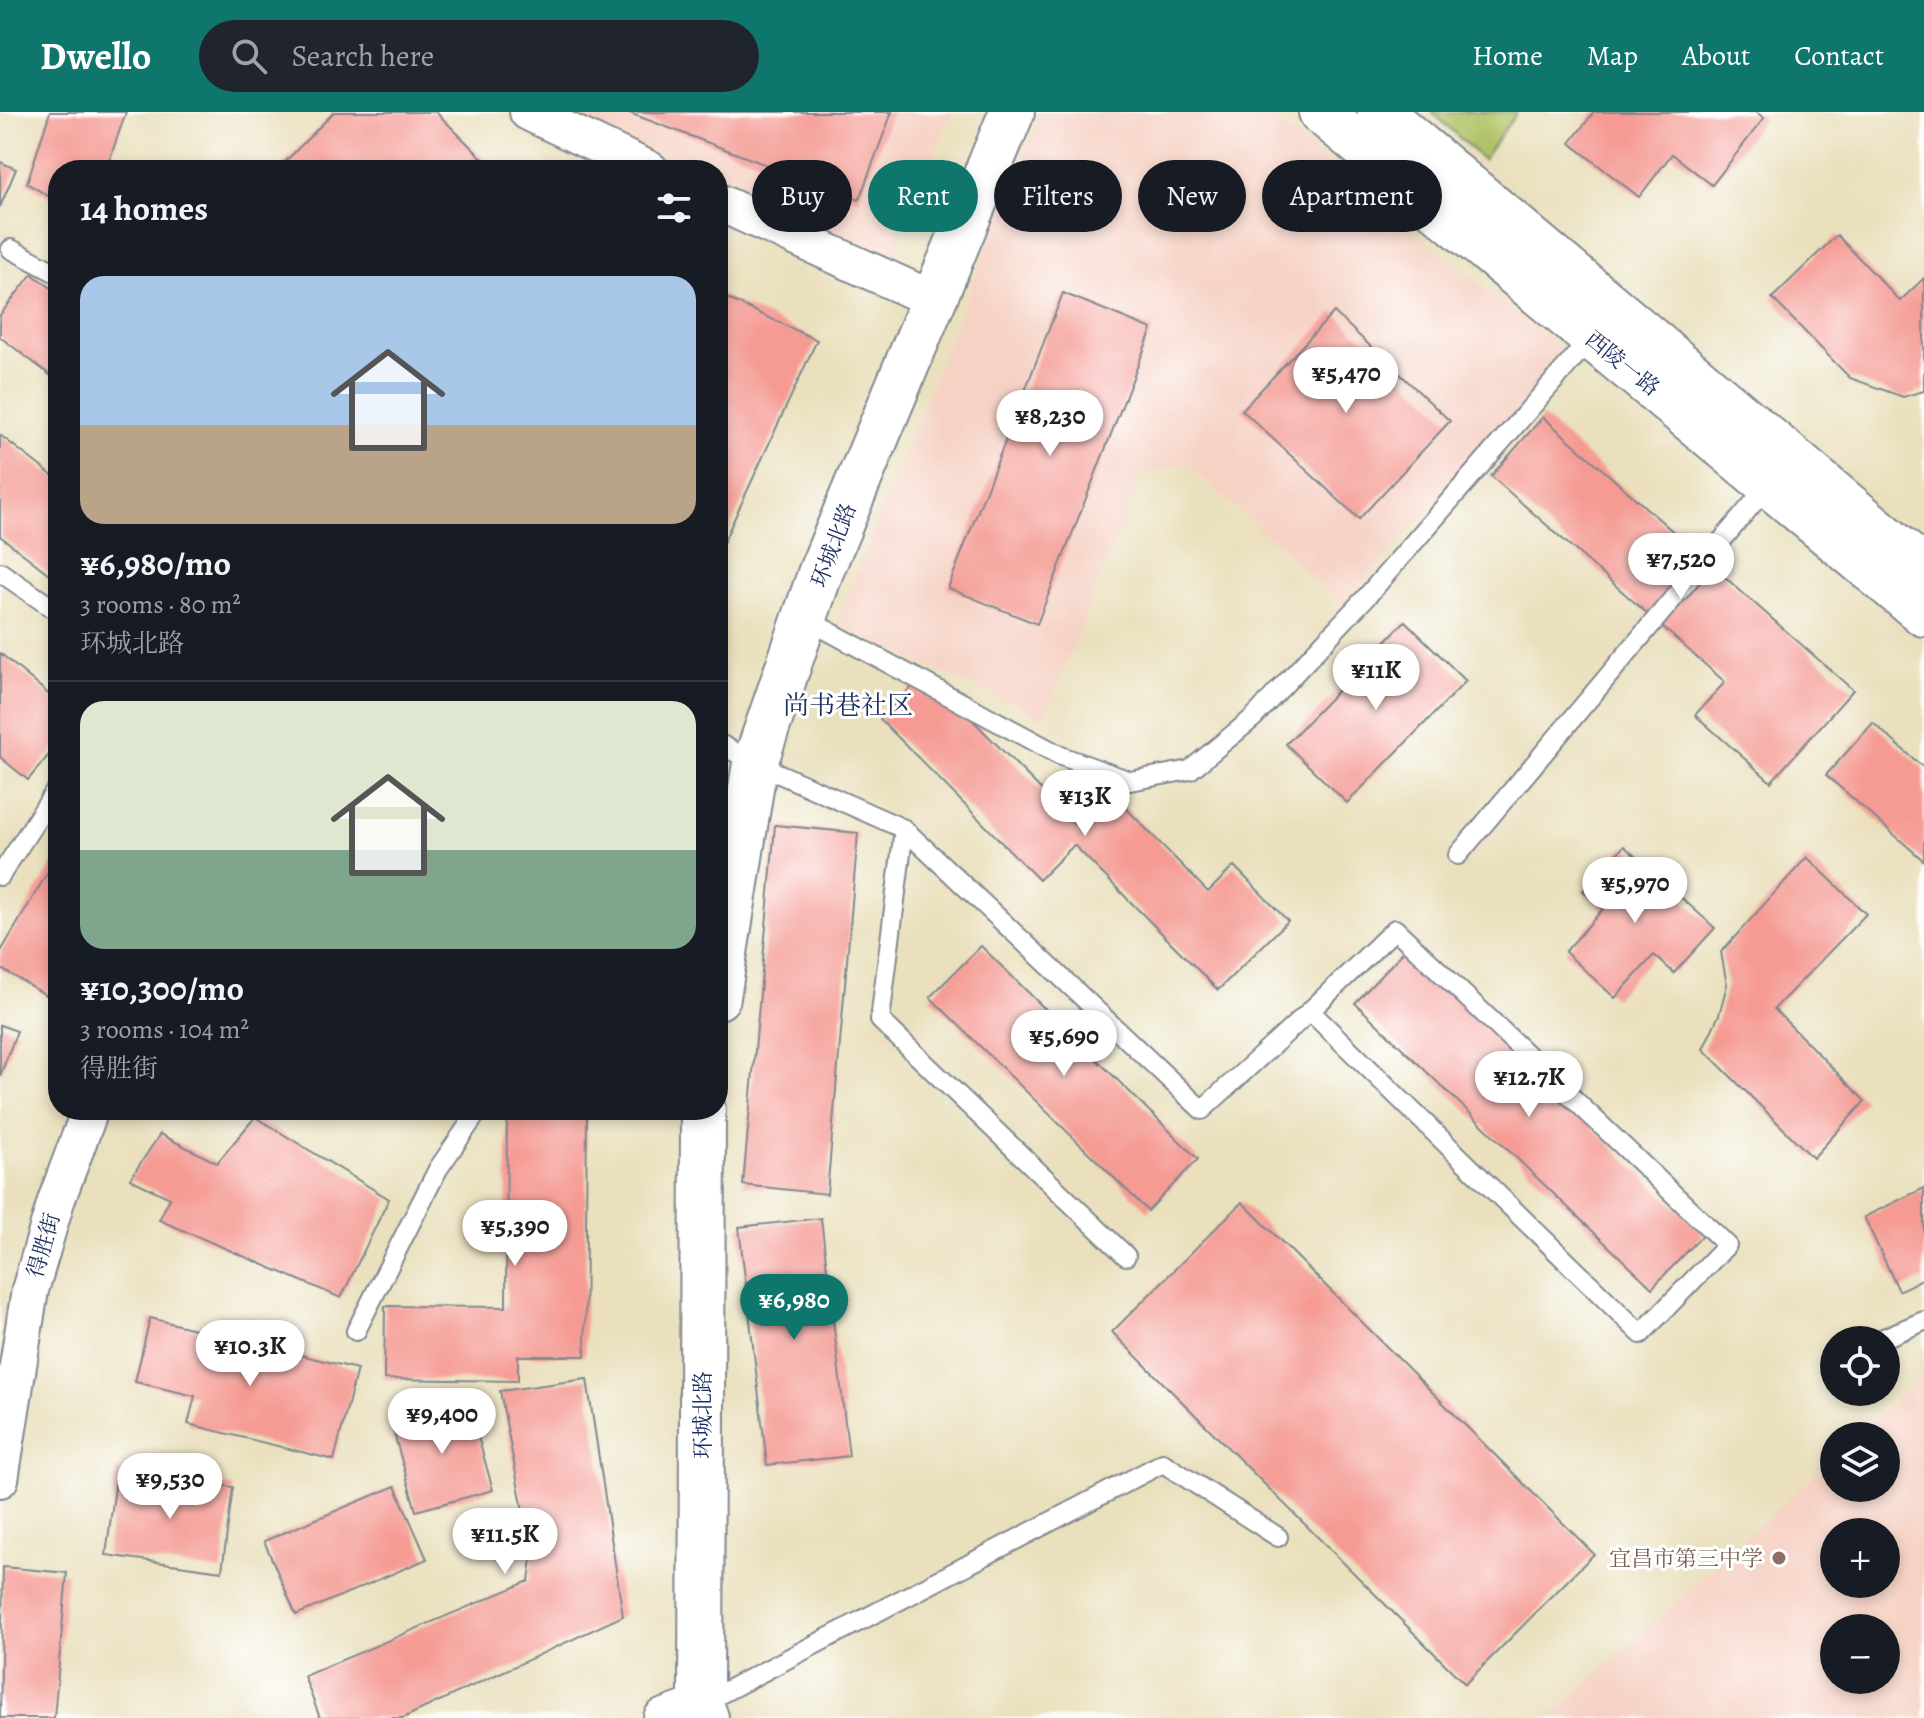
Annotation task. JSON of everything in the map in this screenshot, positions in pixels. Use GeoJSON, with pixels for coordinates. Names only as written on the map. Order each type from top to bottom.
{"type":"FeatureCollection","features":[{"type":"Feature","properties":{"kind":"main road","name":"环城北路"},"geometry":{"type":"LineString","coordinates":[[728,861],[736,753],[806,619],[821,571],[1012,112]]}},
{"type":"Feature","properties":{"kind":"main road","name":"西陵一路"},"geometry":{"type":"LineString","coordinates":[[1321,112],[1770,482],[1922,597]]}},
{"type":"Feature","properties":{"kind":"main road","name":"西陵一路"},"geometry":{"type":"LineString","coordinates":[[1380,112],[1922,597]]}},
{"type":"Feature","properties":{"kind":"main road","name":"环城北路"},"geometry":{"type":"LineString","coordinates":[[690,1713],[703,1120]]}},
{"type":"Feature","properties":{"kind":"street"},"geometry":{"type":"LineString","coordinates":[[528,112],[629,160]]}},
{"type":"Feature","properties":{"kind":"street"},"geometry":{"type":"LineString","coordinates":[[728,213],[934,300]]}},
{"type":"Feature","properties":{"kind":"street","name":"得胜街"},"geometry":{"type":"LineString","coordinates":[[0,1479],[30,1290],[56,1201],[86,1120]]}},
{"type":"Feature","properties":{"kind":"lane"},"geometry":{"type":"LineString","coordinates":[[11,249],[48,269]]}},
{"type":"Feature","properties":{"kind":"lane"},"geometry":{"type":"LineString","coordinates":[[806,619],[1061,756],[1130,781],[1190,770],[1253,718],[1357,607],[1592,337]]}},
{"type":"Feature","properties":{"kind":"lane"},"geometry":{"type":"LineString","coordinates":[[1458,855],[1770,482]]}},
{"type":"Feature","properties":{"kind":"lane"},"geometry":{"type":"LineString","coordinates":[[0,572],[48,605]]}},
{"type":"Feature","properties":{"kind":"lane"},"geometry":{"type":"LineString","coordinates":[[736,753],[904,829],[1202,1110],[1395,929],[1727,1245],[1641,1334],[1310,1011]]}},
{"type":"Feature","properties":{"kind":"lane"},"geometry":{"type":"LineString","coordinates":[[0,876],[48,802]]}},
{"type":"Feature","properties":{"kind":"lane"},"geometry":{"type":"LineString","coordinates":[[904,829],[880,1020],[1126,1256]]}},
{"type":"Feature","properties":{"kind":"lane"},"geometry":{"type":"LineString","coordinates":[[356,1331],[438,1169],[472,1120]]}},
{"type":"Feature","properties":{"kind":"lane"},"geometry":{"type":"LineString","coordinates":[[1900,1331],[1924,1321]]}},
{"type":"Feature","properties":{"kind":"lane"},"geometry":{"type":"LineString","coordinates":[[690,1713],[1163,1463],[1278,1537]]}},
{"type":"Feature","properties":{"kind":"shaded area"},"geometry":{"type":"Polygon","coordinates":[[[569,112],[952,112],[933,160],[868,160],[868,232],[904,232],[891,265],[821,232],[852,232],[852,160],[752,160],[752,199],[728,188],[728,160],[670,160],[569,112]]]}},
{"type":"Feature","properties":{"kind":"shaded area"},"geometry":{"type":"Polygon","coordinates":[[[1041,112],[1264,112],[1324,160],[1262,160],[1262,232],[1414,232],[1567,354],[1343,605],[1187,464],[1141,475],[1045,718],[835,625],[994,229],[994,232],[1122,232],[1122,160],[1022,160],[1041,112]]]}},
{"type":"Feature","properties":{"kind":"shaded area","name":"宜昌市第三中学"},"geometry":{"type":"Polygon","coordinates":[[[1924,1375],[1924,1718],[1549,1718],[1820,1470],[1820,1502],[1900,1502],[1900,1422],[1872,1422],[1890,1406],[1900,1406],[1900,1397],[1924,1375]]]}},
{"type":"Feature","properties":{"kind":"green space"},"geometry":{"type":"Polygon","coordinates":[[[1432,112],[1517,112],[1483,160],[1432,112]]]}},
{"type":"Feature","properties":{"kind":"building"},"geometry":{"type":"Polygon","coordinates":[[[50,112],[126,112],[109,160],[48,160],[48,196],[27,183],[50,112]]]}},
{"type":"Feature","properties":{"kind":"building"},"geometry":{"type":"Polygon","coordinates":[[[334,112],[436,112],[484,160],[287,160],[334,112]]]}},
{"type":"Feature","properties":{"kind":"building"},"geometry":{"type":"Polygon","coordinates":[[[627,112],[892,112],[874,160],[868,160],[868,176],[859,200],[852,197],[852,160],[754,160],[627,112]]]}},
{"type":"Feature","properties":{"kind":"building"},"geometry":{"type":"Polygon","coordinates":[[[1594,112],[1756,112],[1764,118],[1712,185],[1672,154],[1639,197],[1570,143],[1594,112]]]}},
{"type":"Feature","properties":{"kind":"building"},"geometry":{"type":"Polygon","coordinates":[[[0,162],[16,169],[0,207],[0,162]]]}},
{"type":"Feature","properties":{"kind":"building"},"geometry":{"type":"Polygon","coordinates":[[[1837,235],[1900,301],[1924,278],[1924,391],[1903,397],[1850,378],[1772,298],[1837,235]]]}},
{"type":"Feature","properties":{"kind":"building"},"geometry":{"type":"Polygon","coordinates":[[[32,274],[48,286],[48,373],[0,337],[0,315],[32,274]]]}},
{"type":"Feature","properties":{"kind":"building"},"geometry":{"type":"Polygon","coordinates":[[[1063,293],[1152,329],[1037,624],[948,588],[1063,293]]]}},
{"type":"Feature","properties":{"kind":"building"},"geometry":{"type":"Polygon","coordinates":[[[728,299],[817,340],[728,532],[728,299]]]}},
{"type":"Feature","properties":{"kind":"building"},"geometry":{"type":"Polygon","coordinates":[[[1334,312],[1450,421],[1359,519],[1242,410],[1334,312]]]}},
{"type":"Feature","properties":{"kind":"building"},"geometry":{"type":"Polygon","coordinates":[[[1543,417],[1853,690],[1771,782],[1695,715],[1725,682],[1491,476],[1543,417]]]}},
{"type":"Feature","properties":{"kind":"building"},"geometry":{"type":"Polygon","coordinates":[[[0,435],[48,472],[48,573],[0,536],[0,435]]]}},
{"type":"Feature","properties":{"kind":"building"},"geometry":{"type":"Polygon","coordinates":[[[1405,621],[1466,681],[1347,803],[1286,744],[1405,621]]]}},
{"type":"Feature","properties":{"kind":"building"},"geometry":{"type":"Polygon","coordinates":[[[0,653],[48,694],[48,756],[28,780],[0,757],[0,653]]]}},
{"type":"Feature","properties":{"kind":"building"},"geometry":{"type":"Polygon","coordinates":[[[926,673],[1083,832],[1116,798],[1208,892],[1234,866],[1288,921],[1218,990],[1074,845],[1039,880],[880,719],[926,673]]]}},
{"type":"Feature","properties":{"kind":"building"},"geometry":{"type":"Polygon","coordinates":[[[1873,723],[1924,768],[1924,861],[1826,775],[1873,723]]]}},
{"type":"Feature","properties":{"kind":"building"},"geometry":{"type":"Polygon","coordinates":[[[775,825],[858,833],[827,1194],[743,1185],[775,825]]]}},
{"type":"Feature","properties":{"kind":"building"},"geometry":{"type":"Polygon","coordinates":[[[1624,846],[1715,928],[1674,973],[1654,955],[1615,998],[1565,952],[1603,909],[1583,891],[1624,846]]]}},
{"type":"Feature","properties":{"kind":"building"},"geometry":{"type":"Polygon","coordinates":[[[1807,857],[1866,914],[1774,1009],[1865,1101],[1813,1158],[1703,1049],[1719,1015],[1727,985],[1721,952],[1807,857]]]}},
{"type":"Feature","properties":{"kind":"building"},"geometry":{"type":"Polygon","coordinates":[[[48,872],[48,996],[0,968],[0,953],[48,872]]]}},
{"type":"Feature","properties":{"kind":"building"},"geometry":{"type":"Polygon","coordinates":[[[981,946],[1198,1159],[1148,1211],[930,997],[981,946]]]}},
{"type":"Feature","properties":{"kind":"building"},"geometry":{"type":"Polygon","coordinates":[[[1406,949],[1704,1234],[1652,1288],[1355,1003],[1406,949]]]}},
{"type":"Feature","properties":{"kind":"building"},"geometry":{"type":"Polygon","coordinates":[[[0,1025],[17,1031],[0,1076],[0,1025]]]}},
{"type":"Feature","properties":{"kind":"building"},"geometry":{"type":"Polygon","coordinates":[[[253,1120],[260,1120],[389,1199],[341,1298],[159,1220],[170,1198],[130,1179],[160,1134],[217,1163],[253,1120]]]}},
{"type":"Feature","properties":{"kind":"building"},"geometry":{"type":"Polygon","coordinates":[[[507,1120],[587,1120],[585,1356],[518,1356],[518,1381],[384,1379],[385,1306],[506,1307],[507,1120]]]}},
{"type":"Feature","properties":{"kind":"building"},"geometry":{"type":"Polygon","coordinates":[[[1924,1188],[1924,1278],[1899,1291],[1864,1217],[1924,1188]]]}},
{"type":"Feature","properties":{"kind":"building"},"geometry":{"type":"Polygon","coordinates":[[[1242,1202],[1594,1554],[1465,1684],[1112,1332],[1242,1202]]]}},
{"type":"Feature","properties":{"kind":"building"},"geometry":{"type":"Polygon","coordinates":[[[821,1218],[849,1456],[767,1465],[739,1227],[821,1218]]]}},
{"type":"Feature","properties":{"kind":"building"},"geometry":{"type":"Polygon","coordinates":[[[150,1318],[357,1369],[334,1460],[188,1424],[195,1396],[135,1382],[150,1318]]]}},
{"type":"Feature","properties":{"kind":"building"},"geometry":{"type":"Polygon","coordinates":[[[587,1379],[623,1616],[403,1718],[320,1718],[304,1676],[529,1581],[532,1557],[500,1391],[587,1379]]]}},
{"type":"Feature","properties":{"kind":"building"},"geometry":{"type":"Polygon","coordinates":[[[468,1401],[493,1490],[416,1511],[391,1423],[468,1401]]]}},
{"type":"Feature","properties":{"kind":"building"},"geometry":{"type":"Polygon","coordinates":[[[117,1471],[233,1487],[222,1571],[106,1555],[117,1471]]]}},
{"type":"Feature","properties":{"kind":"building"},"geometry":{"type":"Polygon","coordinates":[[[395,1486],[427,1559],[296,1615],[264,1541],[395,1486]]]}},
{"type":"Feature","properties":{"kind":"building"},"geometry":{"type":"Polygon","coordinates":[[[3,1567],[67,1573],[54,1718],[0,1718],[3,1567]]]}},
{"type":"Feature","properties":{"kind":"place","name":"宜昌市第三中学"},"geometry":{"type":"Point","coordinates":[1779,1558]}},
{"type":"Feature","properties":{"kind":"district","name":"尚书巷社区"},"geometry":{"type":"Point","coordinates":[848,705]}}]}
